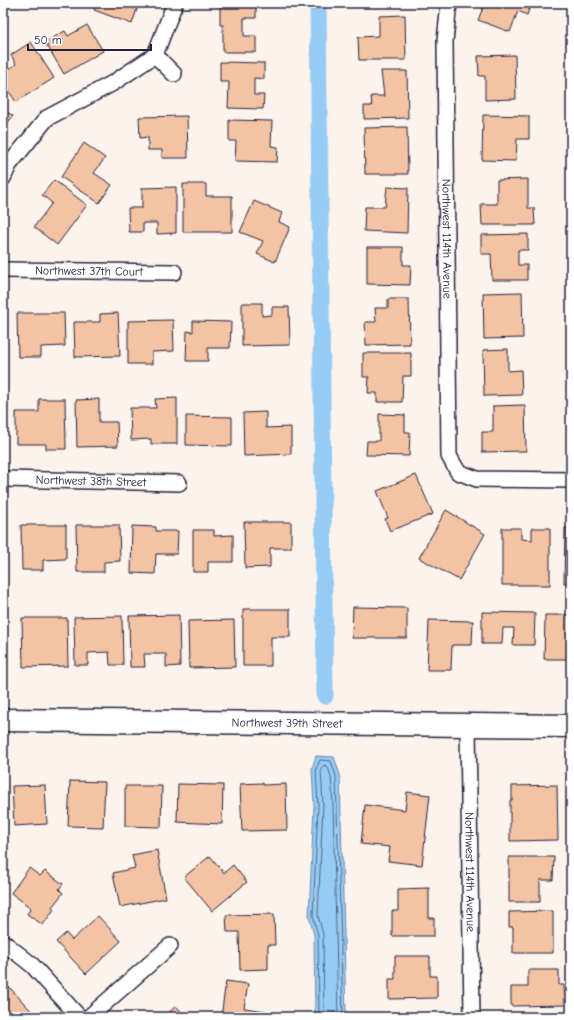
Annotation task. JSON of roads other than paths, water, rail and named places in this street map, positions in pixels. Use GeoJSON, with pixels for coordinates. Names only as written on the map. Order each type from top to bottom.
{"type":"FeatureCollection","features":[{"type":"Feature","properties":{"kind":"street"},"geometry":{"type":"LineString","coordinates":[[3,178],[9,165],[47,118],[113,83],[155,55],[175,3]]}},
{"type":"Feature","properties":{"kind":"street","name":"Northwest 114th Avenue"},"geometry":{"type":"LineString","coordinates":[[449,3],[445,40],[449,456],[458,472],[477,478],[571,480]]}},
{"type":"Feature","properties":{"kind":"street"},"geometry":{"type":"LineString","coordinates":[[155,55],[174,74]]}},
{"type":"Feature","properties":{"kind":"street","name":"Northwest 37th Court"},"geometry":{"type":"LineString","coordinates":[[3,270],[174,272]]}},
{"type":"Feature","properties":{"kind":"street","name":"Northwest 38th Street"},"geometry":{"type":"LineString","coordinates":[[3,479],[178,483]]}},
{"type":"Feature","properties":{"kind":"street","name":"Northwest 39th Street"},"geometry":{"type":"LineString","coordinates":[[3,720],[571,726]]}},
{"type":"Feature","properties":{"kind":"street","name":"Northwest 114th Avenue"},"geometry":{"type":"LineString","coordinates":[[468,726],[472,1017]]}},
{"type":"Feature","properties":{"kind":"street"},"geometry":{"type":"LineString","coordinates":[[3,942],[32,965],[79,1017]]}},
{"type":"Feature","properties":{"kind":"street"},"geometry":{"type":"LineString","coordinates":[[89,1017],[170,946]]}},
{"type":"Feature","properties":{"kind":"water"},"geometry":{"type":"Polygon","coordinates":[[[316,756],[334,757],[340,775],[346,1017],[315,1017],[314,935],[309,916],[314,806],[312,768],[316,756]]]}},
{"type":"Feature","properties":{"kind":"waterway"},"geometry":{"type":"LineString","coordinates":[[318,3],[325,696]]}}]}
